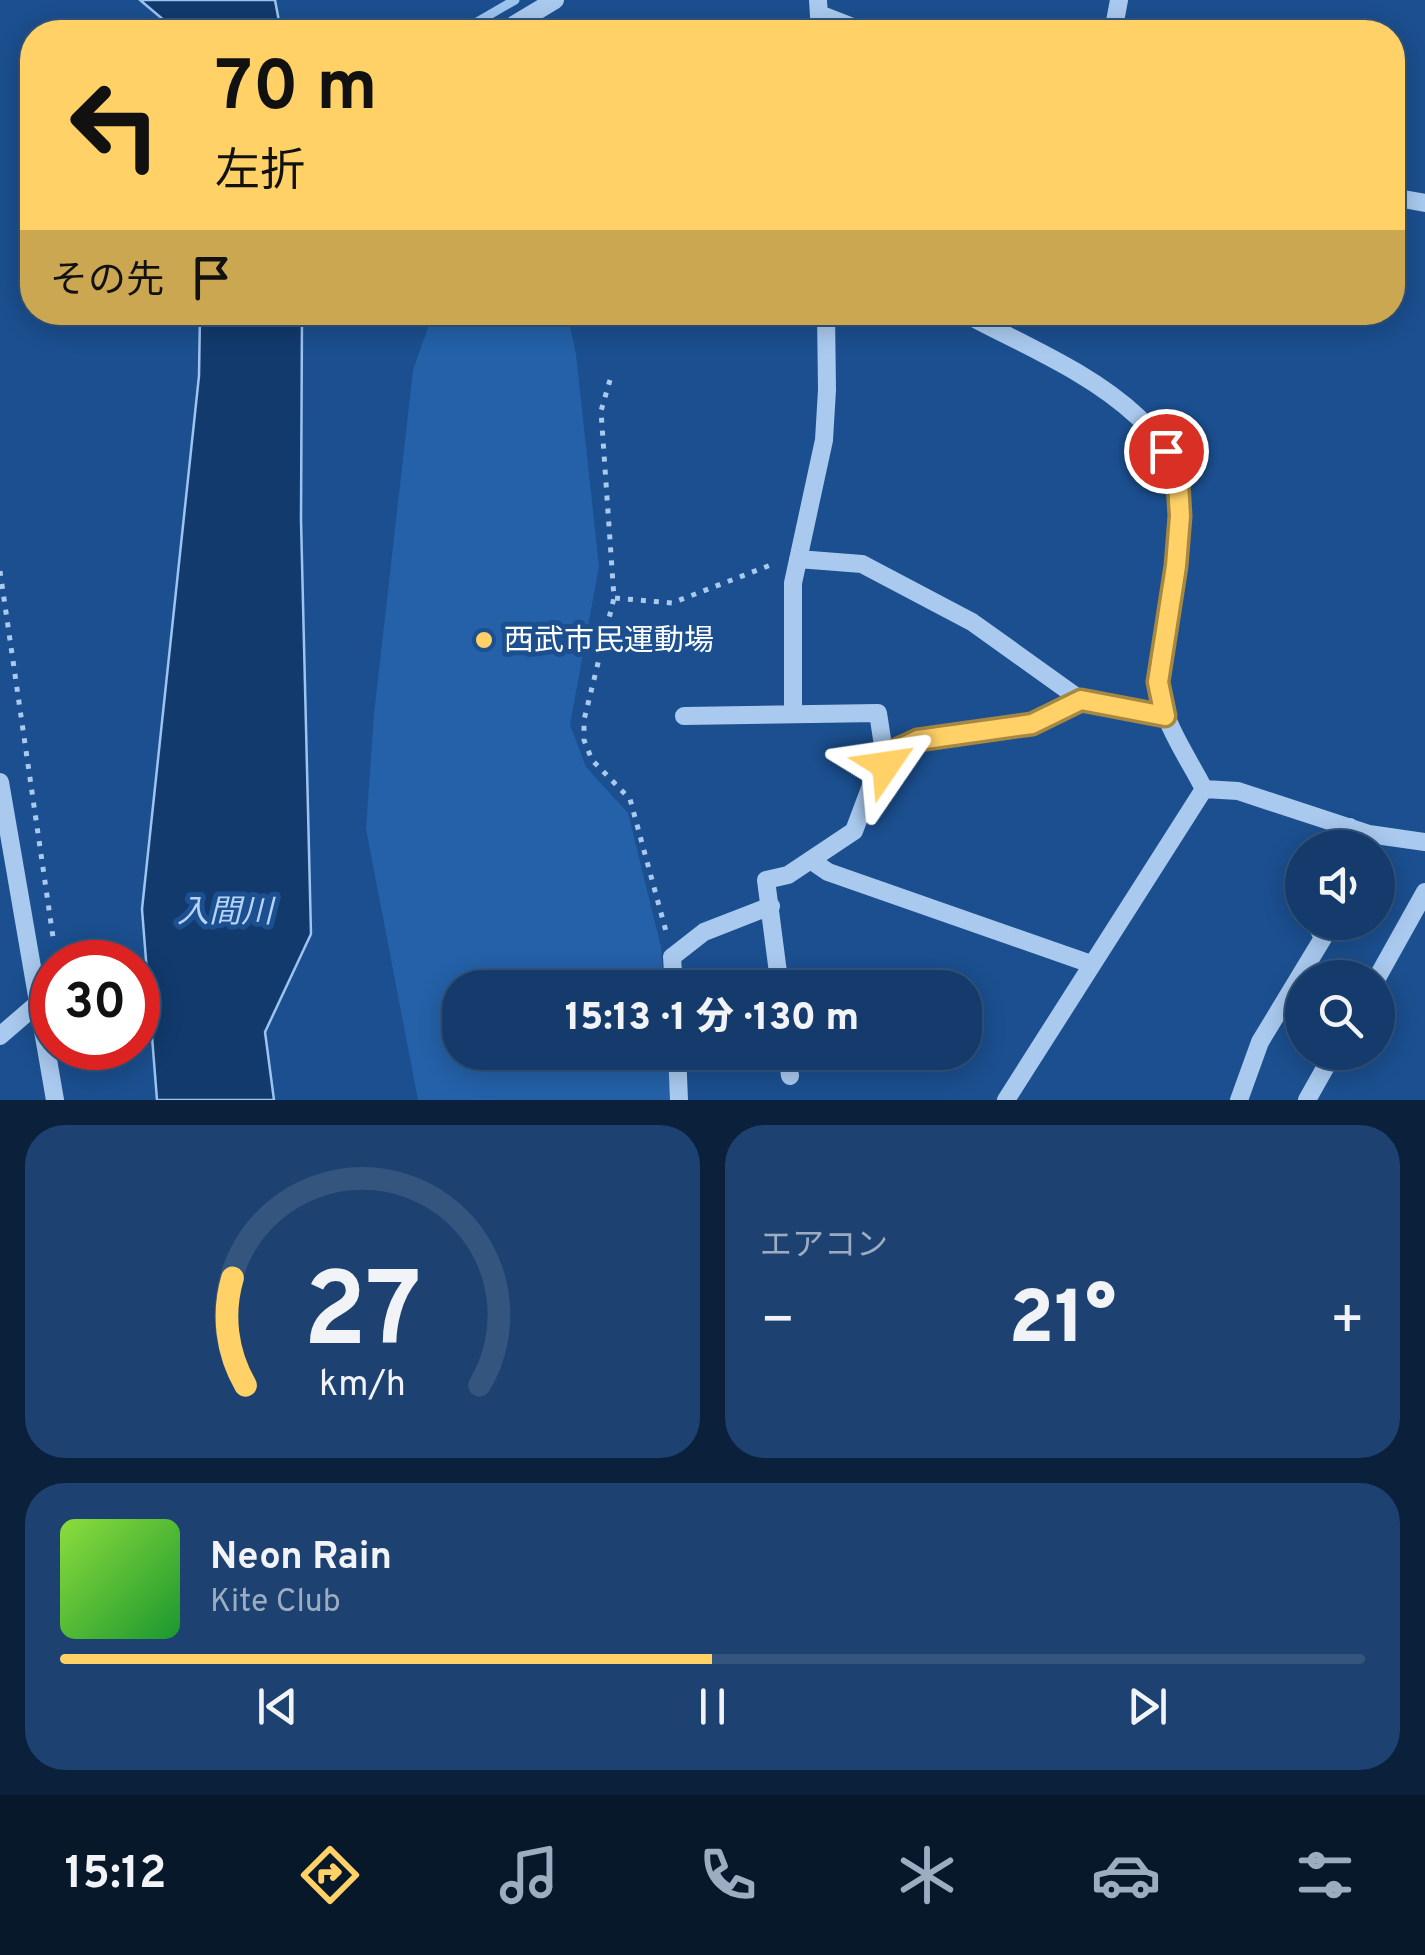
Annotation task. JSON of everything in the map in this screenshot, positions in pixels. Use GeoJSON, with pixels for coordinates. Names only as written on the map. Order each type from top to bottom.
{"type":"FeatureCollection","features":[{"type":"Feature","properties":{"kind":"street"},"geometry":{"type":"LineString","coordinates":[[522,20],[555,0]]}},
{"type":"Feature","properties":{"kind":"street"},"geometry":{"type":"LineString","coordinates":[[793,713],[791,626],[798,559],[824,440],[826,325]]}},
{"type":"Feature","properties":{"kind":"street"},"geometry":{"type":"LineString","coordinates":[[986,325],[1089,380],[1140,418],[1166,451],[1178,483],[1180,516],[1158,682],[1165,716],[1204,789]]}},
{"type":"Feature","properties":{"kind":"street"},"geometry":{"type":"LineString","coordinates":[[798,559],[862,564],[972,622],[1081,700],[1165,716]]}},
{"type":"Feature","properties":{"kind":"street"},"geometry":{"type":"LineString","coordinates":[[778,970],[766,880],[788,875],[854,832],[872,784],[896,750],[918,740],[1032,724],[1081,700]]}},
{"type":"Feature","properties":{"kind":"street"},"geometry":{"type":"LineString","coordinates":[[684,716],[878,713],[886,765]]}},
{"type":"Feature","properties":{"kind":"street"},"geometry":{"type":"LineString","coordinates":[[0,782],[30,962]]}},
{"type":"Feature","properties":{"kind":"street"},"geometry":{"type":"LineString","coordinates":[[1204,789],[1238,790],[1370,834],[1425,842]]}},
{"type":"Feature","properties":{"kind":"street"},"geometry":{"type":"LineString","coordinates":[[1006,1100],[1204,789]]}},
{"type":"Feature","properties":{"kind":"street"},"geometry":{"type":"LineString","coordinates":[[812,861],[828,872],[1092,964]]}},
{"type":"Feature","properties":{"kind":"street"},"geometry":{"type":"LineString","coordinates":[[1387,960],[1425,892]]}},
{"type":"Feature","properties":{"kind":"street"},"geometry":{"type":"LineString","coordinates":[[673,970],[672,957],[704,932],[771,906]]}},
{"type":"Feature","properties":{"kind":"street"},"geometry":{"type":"LineString","coordinates":[[1241,1099],[1260,1042],[1322,940]]}},
{"type":"Feature","properties":{"kind":"street"},"geometry":{"type":"LineString","coordinates":[[0,1036],[30,1010]]}},
{"type":"Feature","properties":{"kind":"street"},"geometry":{"type":"LineString","coordinates":[[49,1070],[55,1100]]}},
{"type":"Feature","properties":{"kind":"street"},"geometry":{"type":"LineString","coordinates":[[678,1070],[679,1100]]}},
{"type":"Feature","properties":{"kind":"street"},"geometry":{"type":"LineString","coordinates":[[789,1070],[790,1076]]}},
{"type":"Feature","properties":{"kind":"street"},"geometry":{"type":"LineString","coordinates":[[1306,1100],[1324,1070]]}},
{"type":"Feature","properties":{"kind":"path"},"geometry":{"type":"LineString","coordinates":[[610,380],[601,411],[614,598],[584,720],[584,740],[592,760],[630,798],[672,957]]}},
{"type":"Feature","properties":{"kind":"path"},"geometry":{"type":"LineString","coordinates":[[614,598],[672,603],[765,565],[798,559]]}},
{"type":"Feature","properties":{"kind":"path"},"geometry":{"type":"LineString","coordinates":[[0,571],[53,940]]}},
{"type":"Feature","properties":{"kind":"shaded area","name":"西武市民運動場"},"geometry":{"type":"Polygon","coordinates":[[[429,325],[570,325],[599,566],[570,725],[586,767],[628,813],[661,947],[663,970],[442,970],[442,1070],[669,1070],[671,1100],[418,1100],[366,829],[374,714],[413,370],[429,325]]]}},
{"type":"Feature","properties":{"kind":"water"},"geometry":{"type":"Polygon","coordinates":[[[140,0],[275,0],[279,20],[164,20],[140,0]]]}},
{"type":"Feature","properties":{"kind":"water","name":"入間川"},"geometry":{"type":"Polygon","coordinates":[[[200,325],[302,325],[301,520],[311,934],[265,1032],[274,1100],[157,1100],[160,940],[144,940],[142,909],[199,376],[200,325]]]}},
{"type":"Feature","properties":{"kind":"waterway"},"geometry":{"type":"LineString","coordinates":[[481,20],[515,0]]}},
{"type":"Feature","properties":{"kind":"place","name":"西武市民運動場"},"geometry":{"type":"Point","coordinates":[484,640]}},
{"type":"Feature","properties":{"kind":"route"},"geometry":{"type":"LineString","coordinates":[[886,765],[896,750],[918,740],[1032,724],[1081,700],[1165,716],[1158,682],[1180,516],[1178,483],[1166,451]]}}]}
